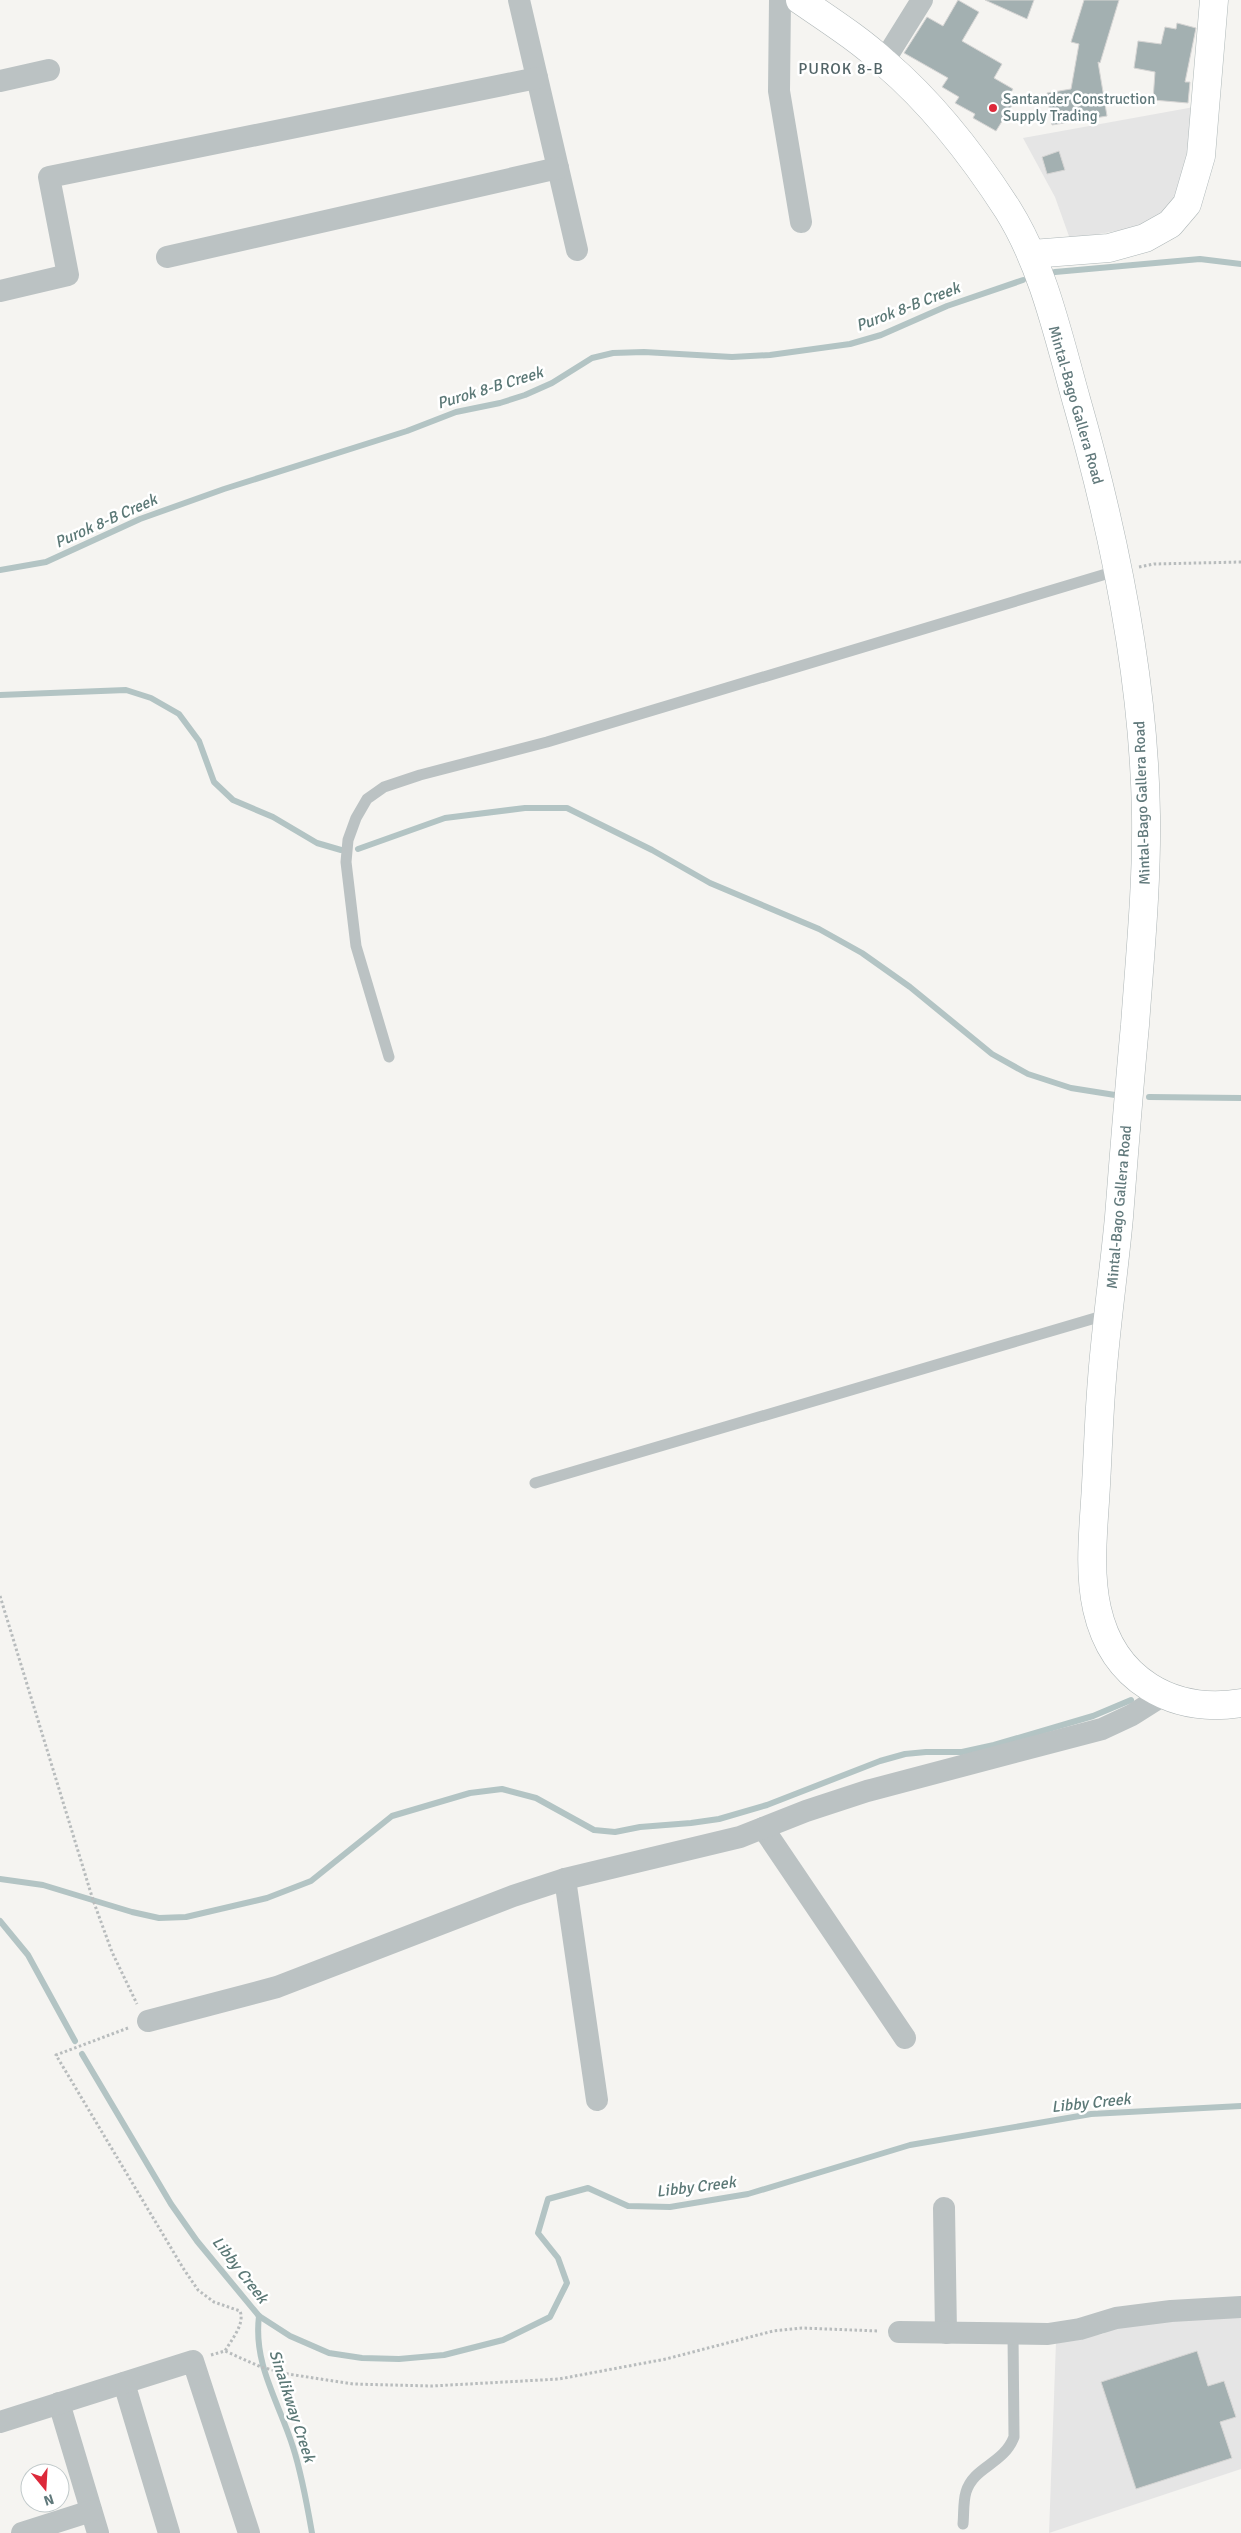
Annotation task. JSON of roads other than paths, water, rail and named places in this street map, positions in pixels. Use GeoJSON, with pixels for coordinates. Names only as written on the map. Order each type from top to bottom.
{"type":"FeatureCollection","features":[{"type":"Feature","properties":{"kind":"main road","name":"Mintal-Bago Gallera Road"},"geometry":{"type":"LineString","coordinates":[[800,0],[884,62],[918,94],[975,162],[1008,211],[1032,254],[1094,461],[1130,643],[1140,720],[1146,812],[1145,886],[1102,1380],[1094,1514],[1093,1583],[1102,1629],[1114,1651],[1142,1682],[1162,1696],[1186,1704],[1216,1707],[1241,1703]]}},
{"type":"Feature","properties":{"kind":"main road"},"geometry":{"type":"LineString","coordinates":[[1032,254],[1109,248],[1145,238],[1170,224],[1187,204],[1201,156],[1214,0]]}},
{"type":"Feature","properties":{"kind":"street"},"geometry":{"type":"LineString","coordinates":[[519,0],[578,250]]}},
{"type":"Feature","properties":{"kind":"street"},"geometry":{"type":"LineString","coordinates":[[780,0],[779,91],[801,222]]}},
{"type":"Feature","properties":{"kind":"street"},"geometry":{"type":"LineString","coordinates":[[884,62],[922,0]]}},
{"type":"Feature","properties":{"kind":"street"},"geometry":{"type":"LineString","coordinates":[[0,81],[48,70]]}},
{"type":"Feature","properties":{"kind":"street"},"geometry":{"type":"LineString","coordinates":[[0,290],[68,275],[49,177],[537,78]]}},
{"type":"Feature","properties":{"kind":"street"},"geometry":{"type":"LineString","coordinates":[[167,257],[558,168]]}},
{"type":"Feature","properties":{"kind":"street"},"geometry":{"type":"LineString","coordinates":[[148,2021],[277,1987],[513,1896],[565,1879],[723,1841],[867,1791],[1102,1729],[1132,1715],[1162,1696]]}},
{"type":"Feature","properties":{"kind":"street"},"geometry":{"type":"LineString","coordinates":[[763,1828],[905,2038]]}},
{"type":"Feature","properties":{"kind":"street"},"geometry":{"type":"LineString","coordinates":[[565,1879],[597,2100]]}},
{"type":"Feature","properties":{"kind":"street"},"geometry":{"type":"LineString","coordinates":[[944,2208],[946,2333]]}},
{"type":"Feature","properties":{"kind":"street"},"geometry":{"type":"LineString","coordinates":[[899,2332],[1013,2334],[1066,2332],[1116,2318],[1171,2311],[1241,2307]]}},
{"type":"Feature","properties":{"kind":"street"},"geometry":{"type":"LineString","coordinates":[[0,2422],[193,2361],[249,2533]]}},
{"type":"Feature","properties":{"kind":"street"},"geometry":{"type":"LineString","coordinates":[[124,2383],[169,2533]]}},
{"type":"Feature","properties":{"kind":"street"},"geometry":{"type":"LineString","coordinates":[[59,2403],[98,2533]]}},
{"type":"Feature","properties":{"kind":"street"},"geometry":{"type":"LineString","coordinates":[[22,2533],[91,2511]]}},
{"type":"Feature","properties":{"kind":"lane"},"geometry":{"type":"LineString","coordinates":[[389,1057],[356,946],[346,862],[348,840],[356,818],[367,799],[384,787],[420,774],[557,739],[1116,571]]}},
{"type":"Feature","properties":{"kind":"lane"},"geometry":{"type":"LineString","coordinates":[[535,1483],[1109,1314]]}},
{"type":"Feature","properties":{"kind":"lane"},"geometry":{"type":"LineString","coordinates":[[963,2524],[965,2493],[971,2480],[1009,2450],[1014,2437],[1013,2334]]}},
{"type":"Feature","properties":{"kind":"waterway","name":"Purok 8-B Creek"},"geometry":{"type":"LineString","coordinates":[[1055,272],[1200,259],[1241,264]]}},
{"type":"Feature","properties":{"kind":"waterway","name":"Purok 8-B Creek"},"geometry":{"type":"LineString","coordinates":[[0,570],[46,562],[140,519],[224,489],[407,431],[456,412],[500,403],[525,395],[552,383],[592,358],[613,353],[644,352],[732,357],[770,355],[850,344],[881,335],[947,306],[1023,280]]}},
{"type":"Feature","properties":{"kind":"waterway"},"geometry":{"type":"LineString","coordinates":[[0,695],[126,690],[151,698],[179,714],[199,741],[214,782],[233,800],[273,817],[317,843],[341,850]]}},
{"type":"Feature","properties":{"kind":"waterway"},"geometry":{"type":"LineString","coordinates":[[358,849],[445,818],[525,808],[567,808],[652,850],[710,883],[819,929],[862,953],[910,987],[992,1054],[1028,1074],[1071,1088],[1115,1095]]}},
{"type":"Feature","properties":{"kind":"waterway"},"geometry":{"type":"LineString","coordinates":[[1149,1097],[1241,1098]]}},
{"type":"Feature","properties":{"kind":"waterway"},"geometry":{"type":"LineString","coordinates":[[0,1879],[43,1885],[132,1912],[159,1918],[186,1917],[267,1898],[311,1881],[392,1816],[470,1793],[502,1789],[536,1798],[594,1830],[615,1832],[640,1827],[691,1823],[719,1819],[767,1805],[880,1761],[905,1754],[962,1752],[994,1745],[1093,1716],[1131,1700]]}},
{"type":"Feature","properties":{"kind":"waterway","name":"Libby Creek"},"geometry":{"type":"LineString","coordinates":[[0,1921],[28,1955],[75,2041]]}},
{"type":"Feature","properties":{"kind":"waterway","name":"Libby Creek"},"geometry":{"type":"LineString","coordinates":[[82,2054],[171,2204],[197,2241],[259,2316],[290,2336],[329,2353],[362,2358],[399,2359],[444,2355],[503,2340],[550,2317],[567,2283],[558,2258],[538,2233],[548,2199],[588,2188],[628,2206],[670,2207],[748,2194],[910,2145],[1091,2114],[1241,2106]]}},
{"type":"Feature","properties":{"kind":"waterway","name":"Sinalikway Creek"},"geometry":{"type":"LineString","coordinates":[[259,2316],[258,2334],[263,2367],[296,2458],[312,2533]]}},
{"type":"Feature","properties":{"kind":"place","name":"Santander Construction Supply Trading"},"geometry":{"type":"Point","coordinates":[993,108]}},
{"type":"Feature","properties":{"kind":"district","name":"PUROK 8-B"},"geometry":{"type":"Point","coordinates":[841,69]}}]}
